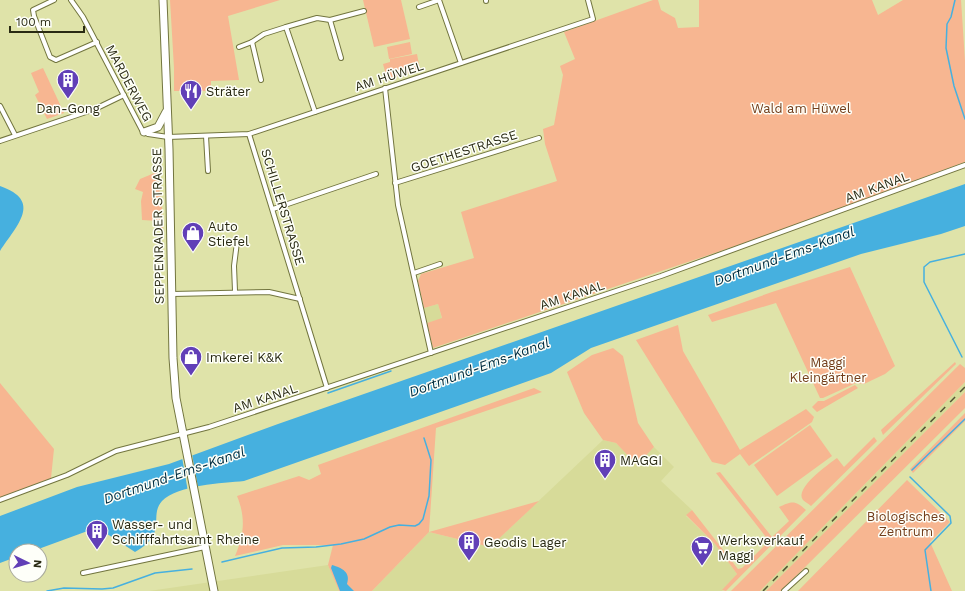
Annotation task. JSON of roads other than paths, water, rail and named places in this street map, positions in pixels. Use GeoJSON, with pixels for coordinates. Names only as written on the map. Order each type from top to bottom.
{"type":"FeatureCollection","features":[{"type":"Feature","properties":{"kind":"main road","name":"SEPPENRADER STRASSE"},"geometry":{"type":"LineString","coordinates":[[163,0],[176,398],[205,547]]}},
{"type":"Feature","properties":{"kind":"main road"},"geometry":{"type":"LineString","coordinates":[[144,132],[158,126],[167,110]]}},
{"type":"Feature","properties":{"kind":"main road"},"geometry":{"type":"LineString","coordinates":[[205,547],[214,591]]}},
{"type":"Feature","properties":{"kind":"street","name":"MARDERWEG"},"geometry":{"type":"LineString","coordinates":[[54,0],[34,10],[34,16],[50,57],[56,60],[97,42]]}},
{"type":"Feature","properties":{"kind":"street","name":"MARDERWEG"},"geometry":{"type":"LineString","coordinates":[[71,0],[83,17],[97,42],[144,132],[152,135],[168,137]]}},
{"type":"Feature","properties":{"kind":"street"},"geometry":{"type":"LineString","coordinates":[[419,7],[439,0],[461,63]]}},
{"type":"Feature","properties":{"kind":"street","name":"AM HÜWEL"},"geometry":{"type":"LineString","coordinates":[[168,137],[249,134],[593,19],[588,0]]}},
{"type":"Feature","properties":{"kind":"street"},"geometry":{"type":"LineString","coordinates":[[239,47],[252,42],[264,34],[317,18],[330,20],[364,11]]}},
{"type":"Feature","properties":{"kind":"street"},"geometry":{"type":"LineString","coordinates":[[330,20],[341,58]]}},
{"type":"Feature","properties":{"kind":"street"},"geometry":{"type":"LineString","coordinates":[[286,27],[315,112]]}},
{"type":"Feature","properties":{"kind":"street"},"geometry":{"type":"LineString","coordinates":[[252,42],[261,80]]}},
{"type":"Feature","properties":{"kind":"street"},"geometry":{"type":"LineString","coordinates":[[385,88],[398,205],[431,353]]}},
{"type":"Feature","properties":{"kind":"street"},"geometry":{"type":"LineString","coordinates":[[0,141],[95,109],[124,95]]}},
{"type":"Feature","properties":{"kind":"street"},"geometry":{"type":"LineString","coordinates":[[0,106],[15,135]]}},
{"type":"Feature","properties":{"kind":"street","name":"SCHILLERSTRASSE"},"geometry":{"type":"LineString","coordinates":[[249,134],[300,299]]}},
{"type":"Feature","properties":{"kind":"street"},"geometry":{"type":"LineString","coordinates":[[206,136],[208,171]]}},
{"type":"Feature","properties":{"kind":"street","name":"GOETHESTRASSE"},"geometry":{"type":"LineString","coordinates":[[395,183],[539,138]]}},
{"type":"Feature","properties":{"kind":"street","name":"AM KANAL"},"geometry":{"type":"LineString","coordinates":[[0,500],[67,475],[116,451],[209,427],[661,276],[965,165]]}},
{"type":"Feature","properties":{"kind":"street"},"geometry":{"type":"LineString","coordinates":[[273,209],[376,174]]}},
{"type":"Feature","properties":{"kind":"street"},"geometry":{"type":"LineString","coordinates":[[235,292],[234,266],[237,242]]}},
{"type":"Feature","properties":{"kind":"street"},"geometry":{"type":"LineString","coordinates":[[414,273],[440,264]]}},
{"type":"Feature","properties":{"kind":"street"},"geometry":{"type":"LineString","coordinates":[[172,294],[269,292],[300,299],[327,388]]}},
{"type":"Feature","properties":{"kind":"street"},"geometry":{"type":"LineString","coordinates":[[83,573],[205,547]]}},
{"type":"Feature","properties":{"kind":"street"},"geometry":{"type":"LineString","coordinates":[[784,591],[806,571]]}},
{"type":"Feature","properties":{"kind":"water","name":"Dortmund-Ems-Kanal"},"geometry":{"type":"Polygon","coordinates":[[[965,184],[965,226],[941,234],[861,254],[591,348],[551,373],[244,481],[213,484],[178,491],[162,501],[158,507],[155,532],[152,538],[135,552],[101,530],[93,529],[48,546],[48,543],[8,543],[8,560],[0,563],[0,516],[77,487],[169,464],[278,424],[965,184]]]}},
{"type":"Feature","properties":{"kind":"water"},"geometry":{"type":"Polygon","coordinates":[[[0,186],[13,192],[21,199],[23,206],[19,223],[0,251],[0,186]]]}},
{"type":"Feature","properties":{"kind":"water"},"geometry":{"type":"Polygon","coordinates":[[[332,565],[345,571],[348,576],[347,584],[354,591],[340,591],[331,568],[332,565]]]}},
{"type":"Feature","properties":{"kind":"waterway"},"geometry":{"type":"LineString","coordinates":[[955,0],[951,17],[947,24],[946,48],[954,86],[965,119]]}},
{"type":"Feature","properties":{"kind":"waterway"},"geometry":{"type":"LineString","coordinates":[[962,357],[924,282],[924,267],[930,262],[965,254]]}},
{"type":"Feature","properties":{"kind":"waterway"},"geometry":{"type":"LineString","coordinates":[[328,393],[391,371]]}},
{"type":"Feature","properties":{"kind":"waterway"},"geometry":{"type":"LineString","coordinates":[[912,470],[965,419]]}},
{"type":"Feature","properties":{"kind":"waterway"},"geometry":{"type":"LineString","coordinates":[[222,562],[282,548],[316,547],[341,544],[364,539],[390,527],[399,525],[415,526],[419,524],[423,519],[429,496],[431,460],[424,438]]}},
{"type":"Feature","properties":{"kind":"waterway"},"geometry":{"type":"LineString","coordinates":[[910,477],[950,516],[951,523],[925,550],[931,591]]}},
{"type":"Feature","properties":{"kind":"waterway"},"geometry":{"type":"LineString","coordinates":[[47,591],[64,588],[113,588],[155,573],[192,569]]}},
{"type":"Feature","properties":{"kind":"railway"},"geometry":{"type":"LineString","coordinates":[[763,591],[965,387]]}},
{"type":"Feature","properties":{"kind":"place","name":"Dan-Gong"},"geometry":{"type":"Point","coordinates":[68,100]}},
{"type":"Feature","properties":{"kind":"place","name":"Sträter"},"geometry":{"type":"Point","coordinates":[191,110]}},
{"type":"Feature","properties":{"kind":"place","name":"Auto Stiefel"},"geometry":{"type":"Point","coordinates":[193,252]}},
{"type":"Feature","properties":{"kind":"place","name":"Imkerei K&K"},"geometry":{"type":"Point","coordinates":[191,376]}},
{"type":"Feature","properties":{"kind":"place","name":"MAGGI"},"geometry":{"type":"Point","coordinates":[605,480]}},
{"type":"Feature","properties":{"kind":"place","name":"Wasser- und Schifffahrtsamt Rheine"},"geometry":{"type":"Point","coordinates":[97,550]}},
{"type":"Feature","properties":{"kind":"place","name":"Geodis Lager"},"geometry":{"type":"Point","coordinates":[469,562]}},
{"type":"Feature","properties":{"kind":"place","name":"Werksverkauf Maggi"},"geometry":{"type":"Point","coordinates":[702,566]}},
{"type":"Feature","properties":{"kind":"park label","name":"Wald am Hüwel"},"geometry":{"type":"Point","coordinates":[801,108]}},
{"type":"Feature","properties":{"kind":"park label","name":"Maggi Kleingärtner"},"geometry":{"type":"Point","coordinates":[828,370]}},
{"type":"Feature","properties":{"kind":"park label","name":"Biologisches Zentrum"},"geometry":{"type":"Point","coordinates":[906,524]}}]}
